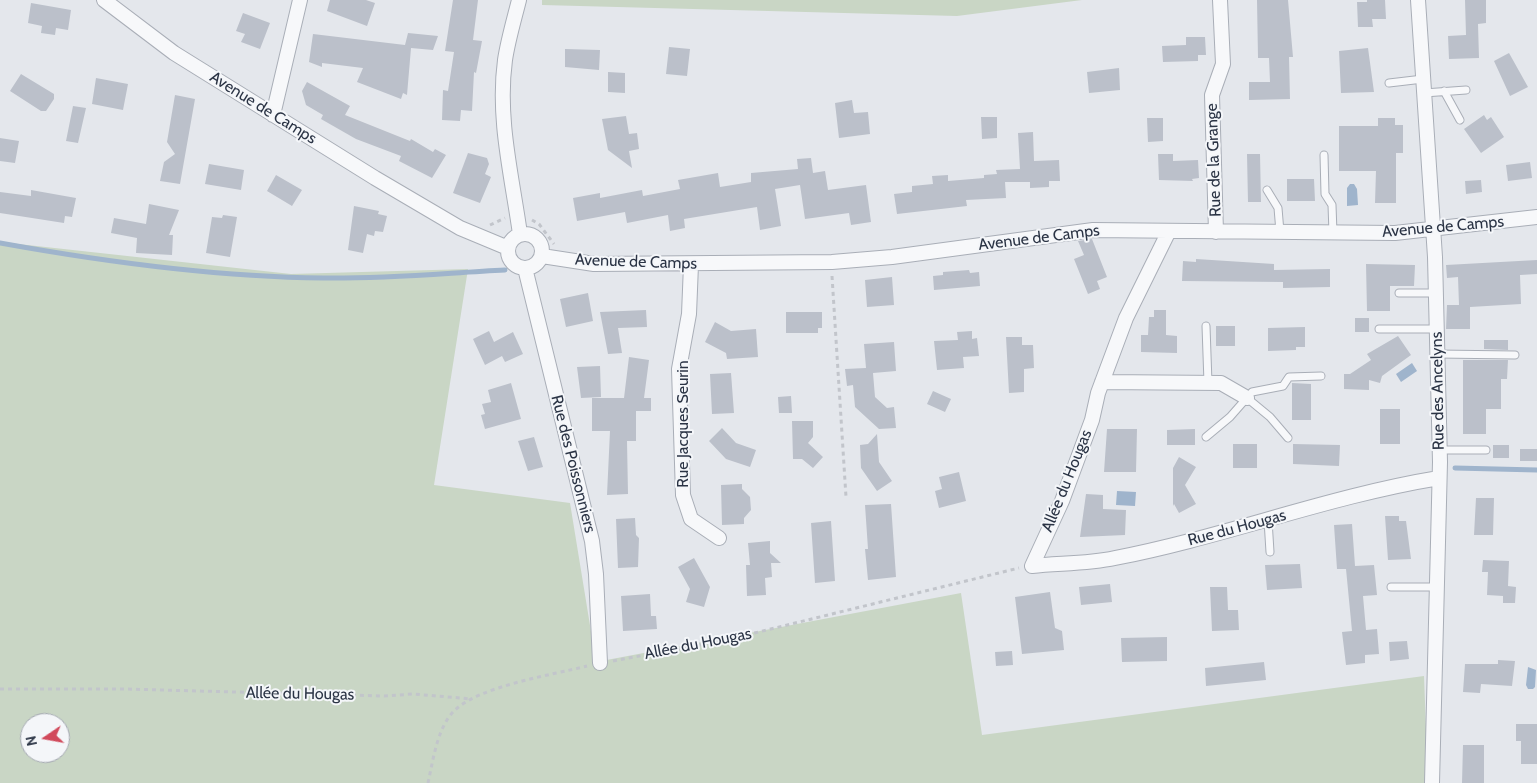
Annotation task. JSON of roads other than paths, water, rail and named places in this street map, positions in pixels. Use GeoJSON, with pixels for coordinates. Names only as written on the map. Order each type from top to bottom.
{"type":"FeatureCollection","features":[{"type":"Feature","properties":{"kind":"street","name":"Avenue de Camps"},"geometry":{"type":"LineString","coordinates":[[104,0],[174,53],[273,115],[460,228],[508,248]]}},
{"type":"Feature","properties":{"kind":"street"},"geometry":{"type":"LineString","coordinates":[[273,115],[300,0]]}},
{"type":"Feature","properties":{"kind":"street"},"geometry":{"type":"LineString","coordinates":[[519,0],[505,60],[503,99],[506,153],[520,234]]}},
{"type":"Feature","properties":{"kind":"street","name":"Rue de la Grange"},"geometry":{"type":"LineString","coordinates":[[1216,232],[1212,95],[1223,64],[1220,0]]}},
{"type":"Feature","properties":{"kind":"street","name":"Rue des Ancelyns"},"geometry":{"type":"LineString","coordinates":[[1418,0],[1436,294],[1439,450],[1432,783]]}},
{"type":"Feature","properties":{"kind":"street","name":"Avenue de Camps"},"geometry":{"type":"LineString","coordinates":[[542,256],[594,264],[691,265],[832,262],[892,257],[1093,230],[1395,234],[1537,217]]}},
{"type":"Feature","properties":{"kind":"street","name":"Allée du Hougas"},"geometry":{"type":"LineString","coordinates":[[1032,566],[1062,501],[1092,420],[1102,382],[1126,318],[1169,231]]}},
{"type":"Feature","properties":{"kind":"street"},"geometry":{"type":"LineString","coordinates":[[520,234],[530,234],[539,240],[542,245],[542,256],[535,265],[525,268],[514,264],[510,260],[508,248],[513,238],[520,234]]}},
{"type":"Feature","properties":{"kind":"street","name":"Rue Jacques Seurin"},"geometry":{"type":"LineString","coordinates":[[691,265],[689,314],[679,369],[683,495],[691,518],[718,538]]}},
{"type":"Feature","properties":{"kind":"street","name":"Rue des Poissonniers"},"geometry":{"type":"LineString","coordinates":[[525,268],[592,541],[596,574],[600,663]]}},
{"type":"Feature","properties":{"kind":"street"},"geometry":{"type":"LineString","coordinates":[[1102,382],[1221,383],[1247,398]]}},
{"type":"Feature","properties":{"kind":"street","name":"Rue du Hougas"},"geometry":{"type":"LineString","coordinates":[[1032,566],[1112,559],[1268,520],[1382,487],[1439,478]]}},
{"type":"Feature","properties":{"kind":"lane"},"geometry":{"type":"LineString","coordinates":[[1389,83],[1424,86],[1444,91],[1466,90]]}},
{"type":"Feature","properties":{"kind":"lane"},"geometry":{"type":"LineString","coordinates":[[1444,91],[1460,120]]}},
{"type":"Feature","properties":{"kind":"lane"},"geometry":{"type":"LineString","coordinates":[[1324,155],[1325,194],[1332,205],[1333,233]]}},
{"type":"Feature","properties":{"kind":"lane"},"geometry":{"type":"LineString","coordinates":[[1267,190],[1278,208],[1280,232]]}},
{"type":"Feature","properties":{"kind":"lane"},"geometry":{"type":"LineString","coordinates":[[1399,293],[1436,294]]}},
{"type":"Feature","properties":{"kind":"lane"},"geometry":{"type":"LineString","coordinates":[[1206,326],[1208,383]]}},
{"type":"Feature","properties":{"kind":"lane"},"geometry":{"type":"LineString","coordinates":[[1380,329],[1436,329]]}},
{"type":"Feature","properties":{"kind":"lane"},"geometry":{"type":"LineString","coordinates":[[1437,354],[1515,355]]}},
{"type":"Feature","properties":{"kind":"lane"},"geometry":{"type":"LineString","coordinates":[[1206,437],[1230,417],[1252,392],[1283,386],[1289,377],[1321,376]]}},
{"type":"Feature","properties":{"kind":"lane"},"geometry":{"type":"LineString","coordinates":[[1247,398],[1270,417],[1288,438]]}},
{"type":"Feature","properties":{"kind":"lane"},"geometry":{"type":"LineString","coordinates":[[1439,450],[1486,450]]}},
{"type":"Feature","properties":{"kind":"lane"},"geometry":{"type":"LineString","coordinates":[[1268,520],[1270,552]]}},
{"type":"Feature","properties":{"kind":"lane"},"geometry":{"type":"LineString","coordinates":[[1391,587],[1437,587]]}},
{"type":"Feature","properties":{"kind":"water"},"geometry":{"type":"Polygon","coordinates":[[[1350,184],[1354,184],[1357,189],[1358,205],[1347,206],[1347,188],[1350,184]]]}},
{"type":"Feature","properties":{"kind":"water"},"geometry":{"type":"Polygon","coordinates":[[[1412,363],[1417,371],[1401,382],[1396,374],[1412,363]]]}},
{"type":"Feature","properties":{"kind":"water"},"geometry":{"type":"Polygon","coordinates":[[[1117,491],[1136,492],[1135,506],[1116,505],[1117,491]]]}},
{"type":"Feature","properties":{"kind":"water"},"geometry":{"type":"Polygon","coordinates":[[[1528,667],[1536,670],[1535,687],[1533,689],[1528,689],[1526,685],[1528,667]]]}},
{"type":"Feature","properties":{"kind":"waterway"},"geometry":{"type":"LineString","coordinates":[[0,243],[161,267],[242,275],[369,278],[505,270]]}},
{"type":"Feature","properties":{"kind":"waterway"},"geometry":{"type":"LineString","coordinates":[[1455,468],[1537,470]]}}]}
